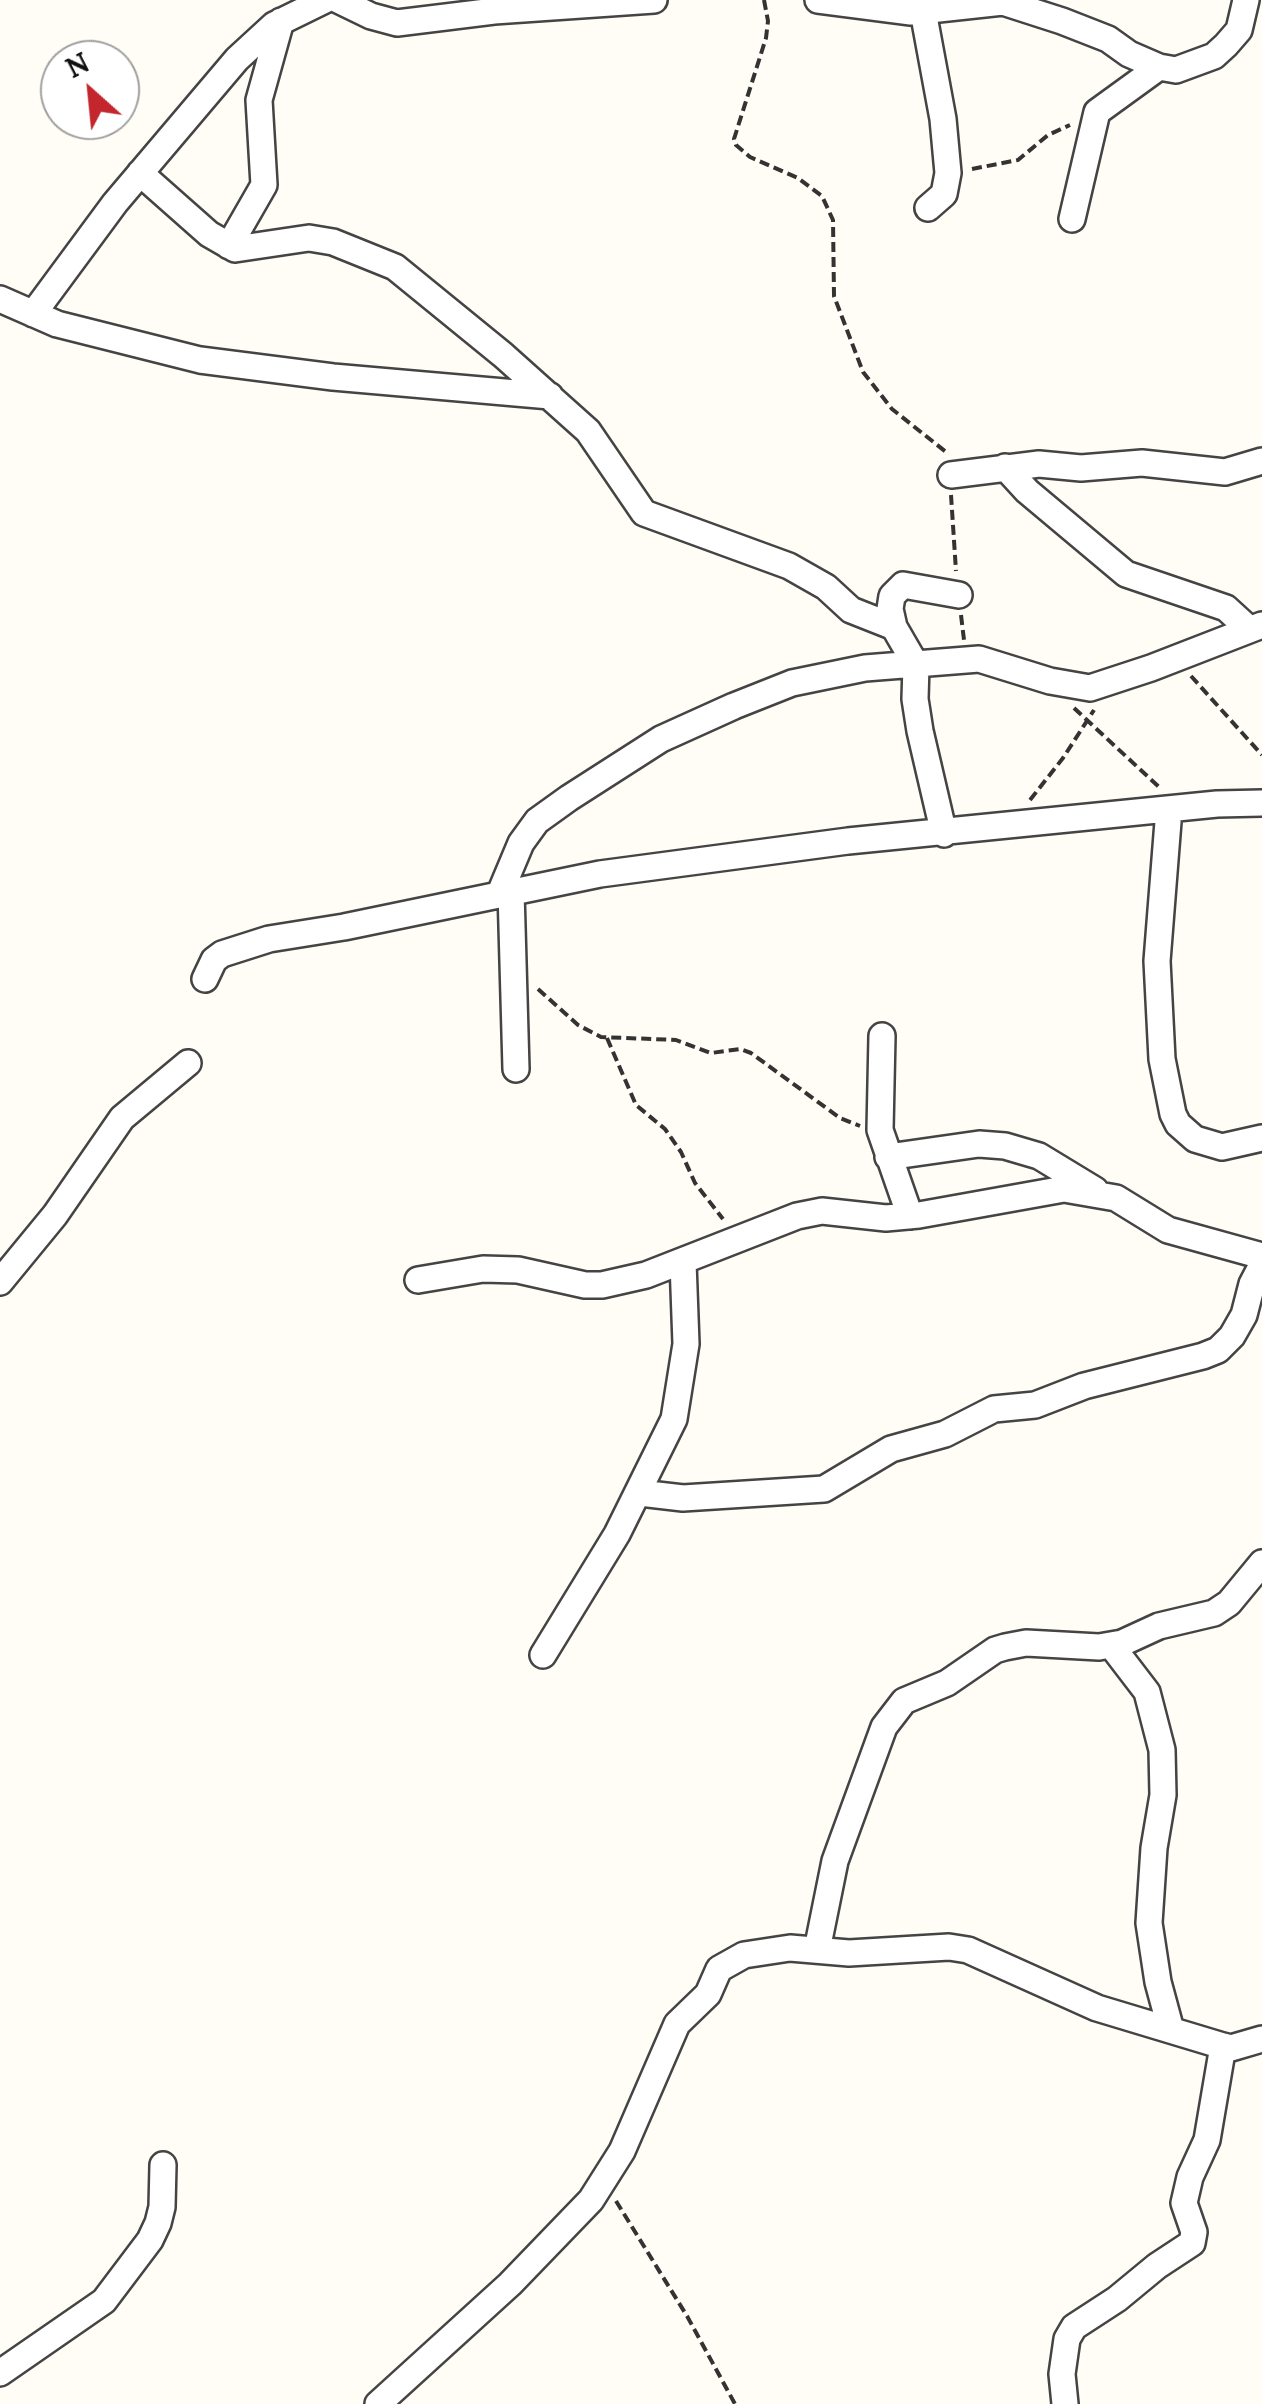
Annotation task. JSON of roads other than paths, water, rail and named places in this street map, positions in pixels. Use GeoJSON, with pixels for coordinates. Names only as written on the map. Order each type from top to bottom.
{"type":"FeatureCollection","features":[{"type":"Feature","properties":{"kind":"street"},"geometry":{"type":"LineString","coordinates":[[32,314],[140,173],[237,58],[283,13],[324,0]]}},
{"type":"Feature","properties":{"kind":"street"},"geometry":{"type":"LineString","coordinates":[[338,0],[396,23],[518,5],[654,0]]}},
{"type":"Feature","properties":{"kind":"street"},"geometry":{"type":"LineString","coordinates":[[818,0],[860,8],[923,11],[995,2],[1011,4],[1108,39],[1159,68],[1176,70],[1214,56],[1239,30],[1246,0]]}},
{"type":"Feature","properties":{"kind":"street"},"geometry":{"type":"LineString","coordinates":[[923,11],[943,118],[948,173],[944,194],[928,208]]}},
{"type":"Feature","properties":{"kind":"street"},"geometry":{"type":"LineString","coordinates":[[229,246],[264,185],[259,100],[283,13]]}},
{"type":"Feature","properties":{"kind":"street"},"geometry":{"type":"LineString","coordinates":[[1072,219],[1097,112],[1159,68]]}},
{"type":"Feature","properties":{"kind":"street"},"geometry":{"type":"LineString","coordinates":[[140,173],[209,234],[229,246],[251,248],[276,240],[321,240],[395,268],[550,396],[603,449],[644,513],[789,566],[826,587],[851,610],[894,627]]}},
{"type":"Feature","properties":{"kind":"street"},"geometry":{"type":"LineString","coordinates":[[0,300],[57,324],[200,360],[333,378],[550,396]]}},
{"type":"Feature","properties":{"kind":"street"},"geometry":{"type":"LineString","coordinates":[[951,475],[1038,464],[1081,468],[1142,464],[1210,473],[1262,461]]}},
{"type":"Feature","properties":{"kind":"street"},"geometry":{"type":"LineString","coordinates":[[1004,467],[1052,514],[1126,574],[1226,608],[1256,627]]}},
{"type":"Feature","properties":{"kind":"street"},"geometry":{"type":"LineString","coordinates":[[944,834],[920,731],[915,699],[916,665],[894,627],[892,596],[903,585],[959,595]]}},
{"type":"Feature","properties":{"kind":"street"},"geometry":{"type":"LineString","coordinates":[[516,1068],[515,970],[506,892],[521,843],[538,821],[660,739],[792,684],[866,668],[966,660],[995,662],[1068,686],[1090,688],[1256,627]]}},
{"type":"Feature","properties":{"kind":"street"},"geometry":{"type":"LineString","coordinates":[[205,979],[214,960],[248,945],[506,892],[848,841],[1262,803]]}},
{"type":"Feature","properties":{"kind":"street"},"geometry":{"type":"LineString","coordinates":[[1175,808],[1157,961],[1162,1059],[1173,1114],[1178,1124],[1196,1138],[1222,1147],[1262,1138]]}},
{"type":"Feature","properties":{"kind":"street"},"geometry":{"type":"LineString","coordinates":[[882,1036],[880,1130],[910,1216]]}},
{"type":"Feature","properties":{"kind":"street"},"geometry":{"type":"LineString","coordinates":[[0,1282],[55,1215],[122,1118],[188,1063]]}},
{"type":"Feature","properties":{"kind":"street"},"geometry":{"type":"LineString","coordinates":[[888,1157],[978,1144],[1005,1146],[1039,1156],[1101,1193]]}},
{"type":"Feature","properties":{"kind":"street"},"geometry":{"type":"LineString","coordinates":[[418,1280],[482,1268],[518,1270],[602,1285],[683,1262],[774,1222],[822,1211],[910,1216],[1064,1189],[1116,1198],[1168,1230],[1262,1256]]}},
{"type":"Feature","properties":{"kind":"street"},"geometry":{"type":"LineString","coordinates":[[543,1655],[588,1587],[640,1494],[674,1419],[686,1344],[683,1262]]}},
{"type":"Feature","properties":{"kind":"street"},"geometry":{"type":"LineString","coordinates":[[640,1494],[683,1498],[824,1490],[891,1449],[945,1434],[987,1412],[1036,1405],[1084,1386],[1204,1356],[1218,1350],[1232,1336],[1262,1266]]}},
{"type":"Feature","properties":{"kind":"street"},"geometry":{"type":"LineString","coordinates":[[817,1950],[836,1862],[874,1750],[904,1701],[947,1683],[1005,1647],[1026,1643],[1111,1645],[1159,1626],[1198,1618],[1223,1608],[1262,1563]]}},
{"type":"Feature","properties":{"kind":"street"},"geometry":{"type":"LineString","coordinates":[[1111,1645],[1147,1692],[1162,1750],[1162,1796],[1149,1923],[1170,2030]]}},
{"type":"Feature","properties":{"kind":"street"},"geometry":{"type":"LineString","coordinates":[[378,2404],[510,2284],[591,2200],[622,2151],[677,2024],[708,1994],[719,1969],[744,1955],[769,1949],[848,1953],[910,1948],[968,1950],[1053,1990],[1170,2030],[1232,2048],[1262,2039]]}},
{"type":"Feature","properties":{"kind":"street"},"geometry":{"type":"LineString","coordinates":[[1066,2404],[1063,2364],[1074,2326],[1192,2243],[1194,2232],[1184,2203],[1190,2177],[1208,2140],[1223,2046]]}},
{"type":"Feature","properties":{"kind":"street"},"geometry":{"type":"LineString","coordinates":[[0,2373],[104,2300],[124,2275],[158,2222],[163,2165]]}}]}
